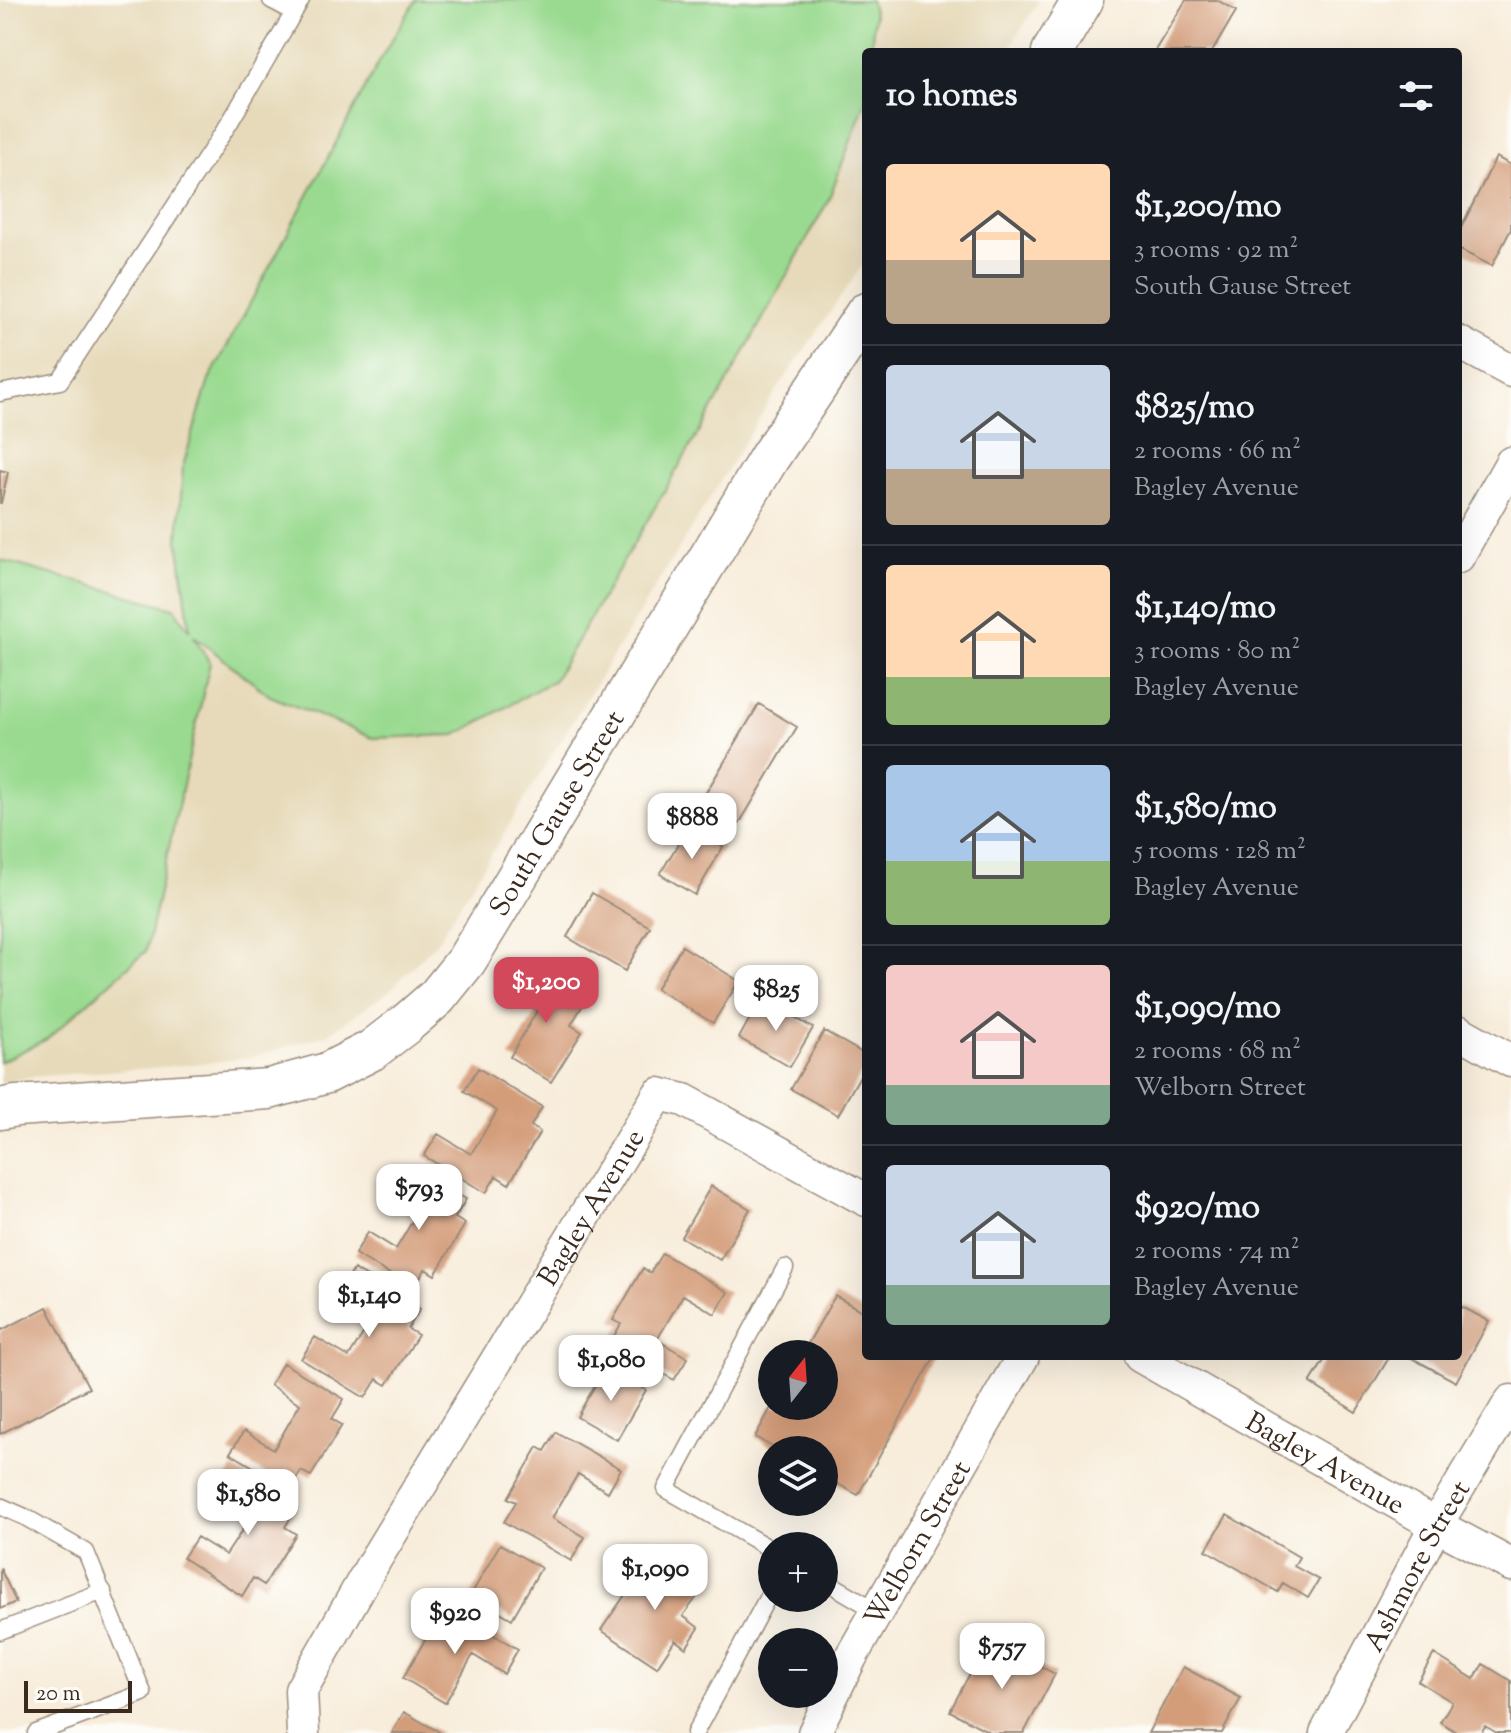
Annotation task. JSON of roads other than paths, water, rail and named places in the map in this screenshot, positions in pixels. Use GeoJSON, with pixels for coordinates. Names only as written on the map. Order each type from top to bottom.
{"type":"FeatureCollection","features":[{"type":"Feature","properties":{"kind":"street"},"geometry":{"type":"LineString","coordinates":[[1054,48],[1083,0]]}},
{"type":"Feature","properties":{"kind":"street","name":"South Gause Street"},"geometry":{"type":"LineString","coordinates":[[0,1109],[269,1089],[327,1073],[372,1050],[437,997],[466,961],[769,458],[862,319]]}},
{"type":"Feature","properties":{"kind":"street"},"geometry":{"type":"LineString","coordinates":[[1462,344],[1511,371]]}},
{"type":"Feature","properties":{"kind":"street"},"geometry":{"type":"LineString","coordinates":[[1462,550],[1511,463]]}},
{"type":"Feature","properties":{"kind":"street"},"geometry":{"type":"LineString","coordinates":[[1462,1033],[1511,1061]]}},
{"type":"Feature","properties":{"kind":"street","name":"Bagley Avenue"},"geometry":{"type":"LineString","coordinates":[[303,1733],[301,1690],[383,1546],[659,1094],[684,1100],[862,1198]]}},
{"type":"Feature","properties":{"kind":"street","name":"Welborn Street"},"geometry":{"type":"LineString","coordinates":[[814,1733],[851,1657],[1021,1360]]}},
{"type":"Feature","properties":{"kind":"street","name":"Bagley Avenue"},"geometry":{"type":"LineString","coordinates":[[1147,1360],[1511,1565]]}},
{"type":"Feature","properties":{"kind":"street","name":"Ashmore Street"},"geometry":{"type":"LineString","coordinates":[[1326,1733],[1436,1525],[1511,1401]]}},
{"type":"Feature","properties":{"kind":"lane"},"geometry":{"type":"LineString","coordinates":[[0,393],[60,381],[230,122],[297,6],[271,0]]}},
{"type":"Feature","properties":{"kind":"lane"},"geometry":{"type":"LineString","coordinates":[[758,1542],[666,1489],[785,1268]]}},
{"type":"Feature","properties":{"kind":"lane"},"geometry":{"type":"LineString","coordinates":[[0,1506],[86,1552],[143,1693],[36,1733]]}},
{"type":"Feature","properties":{"kind":"lane"},"geometry":{"type":"LineString","coordinates":[[838,1588],[877,1611]]}},
{"type":"Feature","properties":{"kind":"lane"},"geometry":{"type":"LineString","coordinates":[[0,1631],[103,1591]]}},
{"type":"Feature","properties":{"kind":"lane"},"geometry":{"type":"LineString","coordinates":[[695,1733],[760,1612]]}}]}
